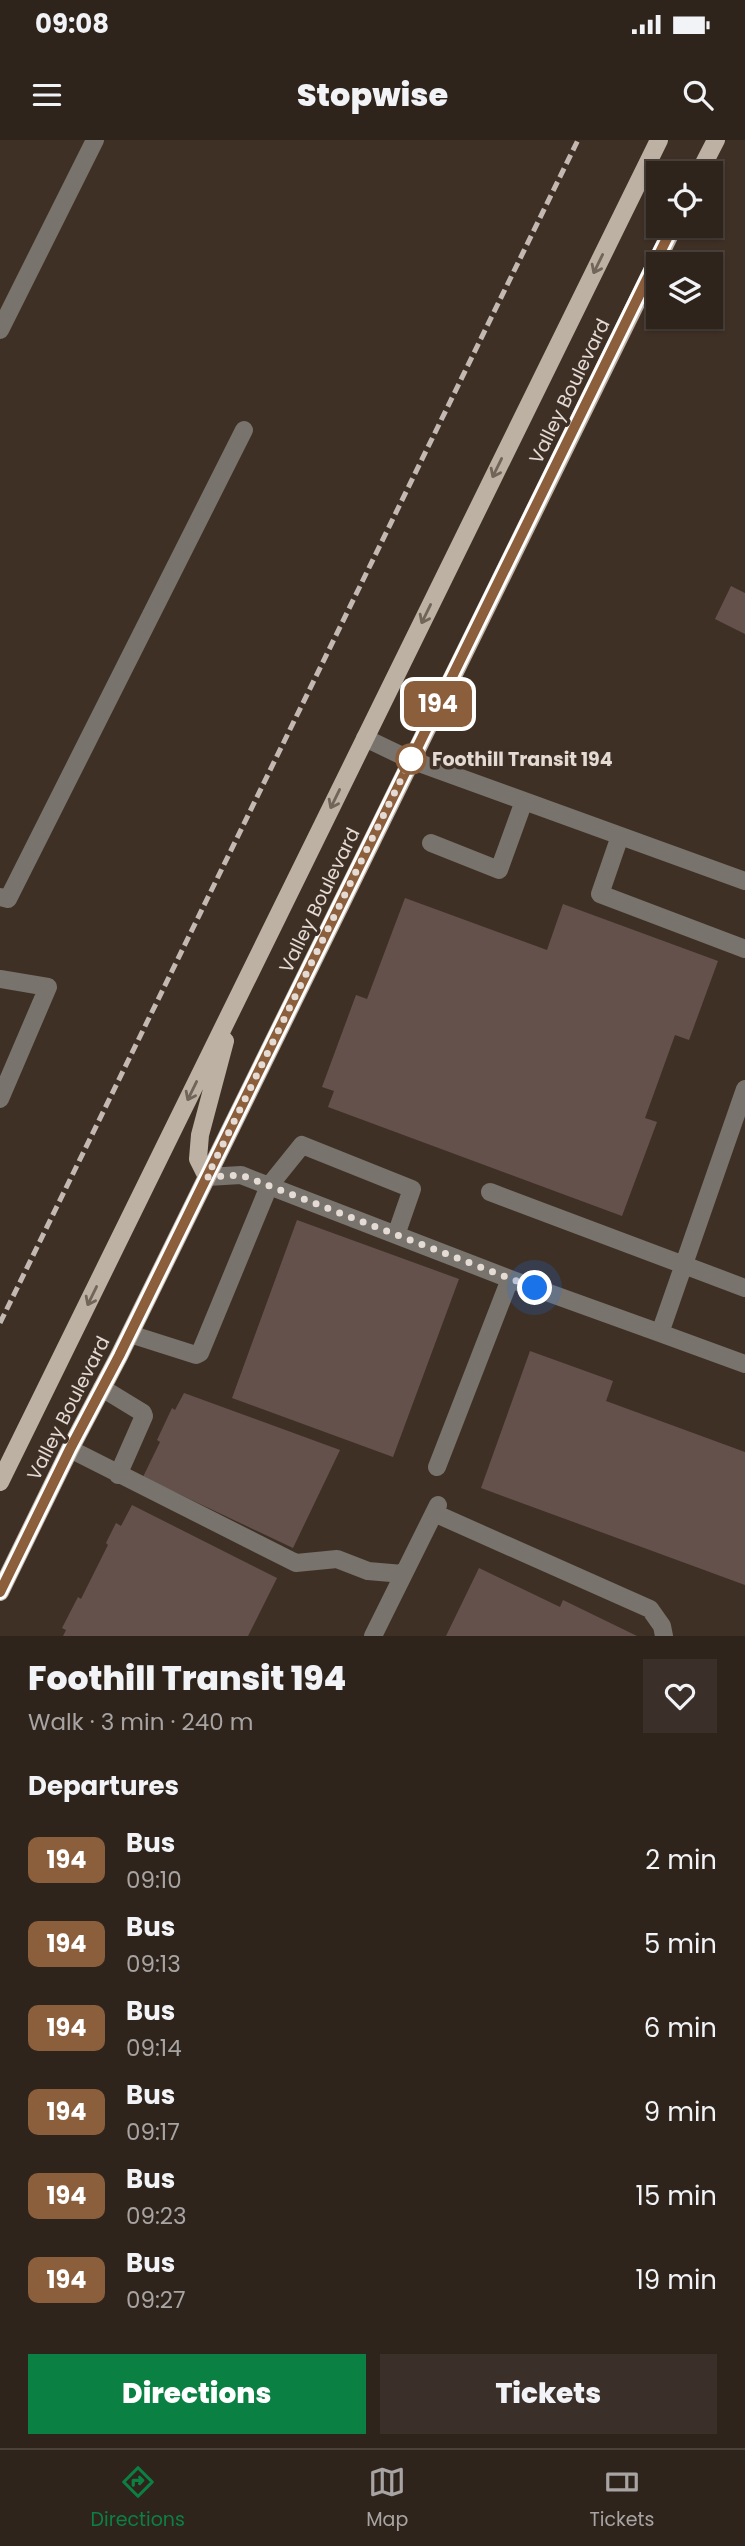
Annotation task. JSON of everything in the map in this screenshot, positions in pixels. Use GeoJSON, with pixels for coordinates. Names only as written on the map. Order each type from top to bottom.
{"type":"FeatureCollection","features":[{"type":"Feature","properties":{"kind":"main road","name":"Valley Boulevard"},"geometry":{"type":"LineString","coordinates":[[0,1482],[659,140]]}},
{"type":"Feature","properties":{"kind":"main road"},"geometry":{"type":"LineString","coordinates":[[705,161],[716,140]]}},
{"type":"Feature","properties":{"kind":"main road","name":"Valley Boulevard"},"geometry":{"type":"LineString","coordinates":[[0,1592],[130,1334],[668,238]]}},
{"type":"Feature","properties":{"kind":"main road"},"geometry":{"type":"LineString","coordinates":[[207,1177],[198,1159],[200,1135],[236,1001]]}},
{"type":"Feature","properties":{"kind":"street"},"geometry":{"type":"LineString","coordinates":[[0,330],[95,140]]}},
{"type":"Feature","properties":{"kind":"street"},"geometry":{"type":"LineString","coordinates":[[0,898],[8,899],[244,430]]}},
{"type":"Feature","properties":{"kind":"street"},"geometry":{"type":"LineString","coordinates":[[365,738],[411,760],[745,881]]}},
{"type":"Feature","properties":{"kind":"street"},"geometry":{"type":"LineString","coordinates":[[431,843],[499,870],[524,801]]}},
{"type":"Feature","properties":{"kind":"street"},"geometry":{"type":"LineString","coordinates":[[620,836],[600,894],[745,948]]}},
{"type":"Feature","properties":{"kind":"street"},"geometry":{"type":"LineString","coordinates":[[0,979],[48,987],[0,1100]]}},
{"type":"Feature","properties":{"kind":"street"},"geometry":{"type":"LineString","coordinates":[[660,1333],[745,1089]]}},
{"type":"Feature","properties":{"kind":"street"},"geometry":{"type":"LineString","coordinates":[[130,1334],[196,1355],[200,1353],[269,1186],[302,1145],[412,1189],[396,1235]]}},
{"type":"Feature","properties":{"kind":"street"},"geometry":{"type":"LineString","coordinates":[[207,1177],[241,1175],[510,1279],[745,1364]]}},
{"type":"Feature","properties":{"kind":"street"},"geometry":{"type":"LineString","coordinates":[[490,1192],[745,1289]]}},
{"type":"Feature","properties":{"kind":"street"},"geometry":{"type":"LineString","coordinates":[[437,1467],[510,1279]]}},
{"type":"Feature","properties":{"kind":"street"},"geometry":{"type":"LineString","coordinates":[[102,1388],[144,1416],[118,1475]]}},
{"type":"Feature","properties":{"kind":"street"},"geometry":{"type":"LineString","coordinates":[[70,1449],[296,1563],[337,1559],[368,1571],[404,1574]]}},
{"type":"Feature","properties":{"kind":"street"},"geometry":{"type":"LineString","coordinates":[[373,1636],[436,1509],[650,1609],[662,1626],[664,1636]]}},
{"type":"Feature","properties":{"kind":"building"},"geometry":{"type":"Polygon","coordinates":[[[731,586],[745,593],[745,634],[715,619],[731,586]]]}},
{"type":"Feature","properties":{"kind":"building"},"geometry":{"type":"Polygon","coordinates":[[[405,898],[547,950],[563,904],[718,961],[689,1040],[675,1035],[645,1118],[657,1122],[622,1216],[328,1107],[334,1091],[322,1087],[356,995],[367,999],[405,898]]]}},
{"type":"Feature","properties":{"kind":"building"},"geometry":{"type":"Polygon","coordinates":[[[297,1220],[459,1279],[393,1457],[232,1398],[297,1220]]]}},
{"type":"Feature","properties":{"kind":"building"},"geometry":{"type":"Polygon","coordinates":[[[530,1351],[613,1381],[606,1401],[745,1452],[745,1585],[481,1488],[530,1351]]]}},
{"type":"Feature","properties":{"kind":"building"},"geometry":{"type":"Polygon","coordinates":[[[184,1393],[340,1450],[293,1548],[143,1477],[160,1442],[157,1440],[172,1408],[175,1410],[184,1393]]]}},
{"type":"Feature","properties":{"kind":"building"},"geometry":{"type":"Polygon","coordinates":[[[132,1505],[277,1578],[248,1636],[63,1636],[66,1630],[62,1628],[78,1597],[81,1599],[116,1523],[121,1526],[132,1505]]]}},
{"type":"Feature","properties":{"kind":"building"},"geometry":{"type":"Polygon","coordinates":[[[479,1568],[560,1607],[563,1600],[637,1636],[446,1636],[479,1568]]]}},
{"type":"Feature","properties":{"kind":"railway"},"geometry":{"type":"LineString","coordinates":[[0,1323],[578,140]]}},
{"type":"Feature","properties":{"kind":"bus line","name":"194"},"geometry":{"type":"LineString","coordinates":[[0,1592],[119,1356],[667,238]]}},
{"type":"Feature","properties":{"kind":"place","name":"Foothill Transit 194"},"geometry":{"type":"Point","coordinates":[411,759]}},
{"type":"Feature","properties":{"kind":"route"},"geometry":{"type":"LineString","coordinates":[[411,759],[207,1177],[241,1175],[535,1288]]}}]}
